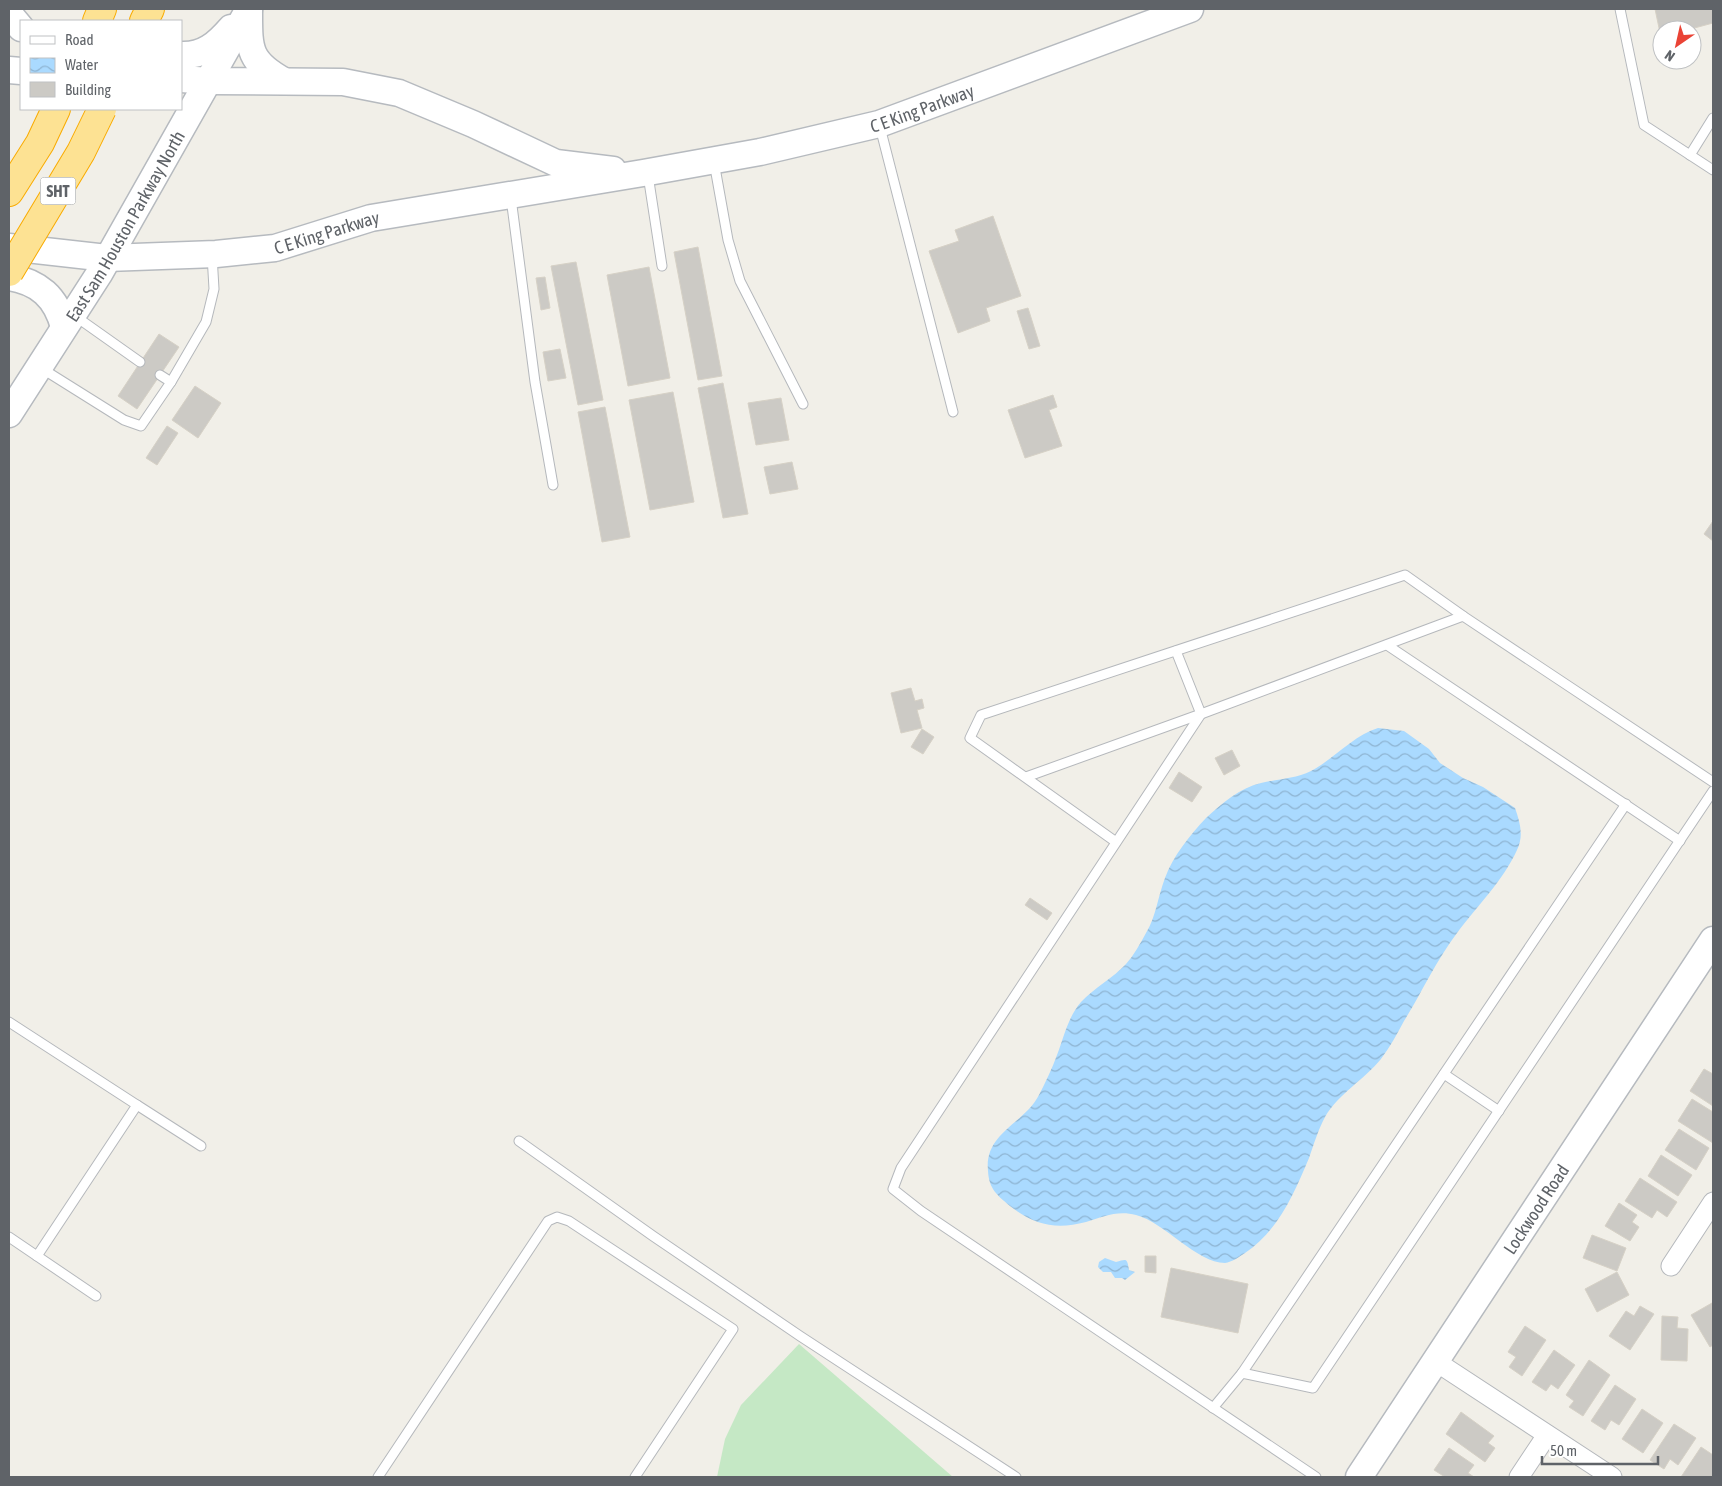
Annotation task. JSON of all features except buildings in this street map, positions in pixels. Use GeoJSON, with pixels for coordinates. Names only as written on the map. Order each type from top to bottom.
{"type":"FeatureCollection","features":[{"type":"Feature","properties":{"kind":"highway","name":"SHT"},"geometry":{"type":"LineString","coordinates":[[9,192],[40,143],[56,110]]}},
{"type":"Feature","properties":{"kind":"highway","name":"SHT"},"geometry":{"type":"LineString","coordinates":[[9,272],[82,152],[102,110]]}},
{"type":"Feature","properties":{"kind":"main road"},"geometry":{"type":"LineString","coordinates":[[9,9],[11,16],[20,27]]}},
{"type":"Feature","properties":{"kind":"main road"},"geometry":{"type":"LineString","coordinates":[[182,55],[200,53],[211,48],[220,41],[249,9]]}},
{"type":"Feature","properties":{"kind":"main road"},"geometry":{"type":"LineString","coordinates":[[249,9],[249,40],[255,57],[266,71],[284,81]]}},
{"type":"Feature","properties":{"kind":"main road","name":"East Sam Houston Parkway North"},"geometry":{"type":"LineString","coordinates":[[9,414],[99,274],[210,81],[249,9]]}},
{"type":"Feature","properties":{"kind":"main road","name":"C E King Parkway"},"geometry":{"type":"LineString","coordinates":[[9,247],[107,258],[212,254],[274,248],[371,218],[760,152],[879,124],[1190,9]]}},
{"type":"Feature","properties":{"kind":"main road","name":"C E King Parkway"},"geometry":{"type":"LineString","coordinates":[[182,79],[343,82],[399,93],[473,124],[556,163],[645,173]]}},
{"type":"Feature","properties":{"kind":"main road"},"geometry":{"type":"LineString","coordinates":[[9,278],[20,279],[38,286],[50,297],[68,321]]}},
{"type":"Feature","properties":{"kind":"main road","name":"Lockwood Road"},"geometry":{"type":"LineString","coordinates":[[1359,1477],[1713,940]]}},
{"type":"Feature","properties":{"kind":"street"},"geometry":{"type":"LineString","coordinates":[[1671,1266],[1713,1202]]}},
{"type":"Feature","properties":{"kind":"street"},"geometry":{"type":"LineString","coordinates":[[1435,1361],[1612,1477]]}},
{"type":"Feature","properties":{"kind":"street"},"geometry":{"type":"LineString","coordinates":[[1519,1477],[1547,1435]]}},
{"type":"Feature","properties":{"kind":"lane"},"geometry":{"type":"LineString","coordinates":[[1620,9],[1644,125],[1713,170]]}},
{"type":"Feature","properties":{"kind":"lane"},"geometry":{"type":"LineString","coordinates":[[1690,155],[1713,118]]}},
{"type":"Feature","properties":{"kind":"lane"},"geometry":{"type":"LineString","coordinates":[[879,124],[953,412]]}},
{"type":"Feature","properties":{"kind":"lane"},"geometry":{"type":"LineString","coordinates":[[714,160],[728,240],[740,282],[803,404]]}},
{"type":"Feature","properties":{"kind":"lane"},"geometry":{"type":"LineString","coordinates":[[645,173],[662,266]]}},
{"type":"Feature","properties":{"kind":"lane"},"geometry":{"type":"LineString","coordinates":[[511,195],[535,382],[553,485]]}},
{"type":"Feature","properties":{"kind":"lane"},"geometry":{"type":"LineString","coordinates":[[38,367],[124,420],[141,426],[171,382],[206,322],[214,289],[212,254]]}},
{"type":"Feature","properties":{"kind":"lane"},"geometry":{"type":"LineString","coordinates":[[68,321],[140,362]]}},
{"type":"Feature","properties":{"kind":"lane"},"geometry":{"type":"LineString","coordinates":[[160,375],[171,382]]}},
{"type":"Feature","properties":{"kind":"lane"},"geometry":{"type":"LineString","coordinates":[[1116,842],[970,738],[981,715],[1406,576],[1713,782]]}},
{"type":"Feature","properties":{"kind":"lane"},"geometry":{"type":"LineString","coordinates":[[1026,777],[1463,616]]}},
{"type":"Feature","properties":{"kind":"lane"},"geometry":{"type":"LineString","coordinates":[[1387,644],[1680,841]]}},
{"type":"Feature","properties":{"kind":"lane"},"geometry":{"type":"LineString","coordinates":[[1176,651],[1201,714]]}},
{"type":"Feature","properties":{"kind":"lane"},"geometry":{"type":"LineString","coordinates":[[1201,714],[901,1168],[893,1189],[921,1211],[1316,1477]]}},
{"type":"Feature","properties":{"kind":"lane"},"geometry":{"type":"LineString","coordinates":[[1242,1372],[1313,1388],[1713,791]]}},
{"type":"Feature","properties":{"kind":"lane"},"geometry":{"type":"LineString","coordinates":[[1213,1408],[1242,1372],[1626,804]]}},
{"type":"Feature","properties":{"kind":"lane"},"geometry":{"type":"LineString","coordinates":[[9,1022],[201,1146]]}},
{"type":"Feature","properties":{"kind":"lane"},"geometry":{"type":"LineString","coordinates":[[1444,1074],[1499,1111]]}},
{"type":"Feature","properties":{"kind":"lane"},"geometry":{"type":"LineString","coordinates":[[37,1256],[137,1105]]}},
{"type":"Feature","properties":{"kind":"lane"},"geometry":{"type":"LineString","coordinates":[[519,1141],[776,1320],[1016,1477]]}},
{"type":"Feature","properties":{"kind":"lane"},"geometry":{"type":"LineString","coordinates":[[378,1477],[548,1221],[557,1217],[568,1221],[733,1329],[635,1477]]}},
{"type":"Feature","properties":{"kind":"lane"},"geometry":{"type":"LineString","coordinates":[[9,1237],[96,1296]]}},
{"type":"Feature","properties":{"kind":"green space"},"geometry":{"type":"Polygon","coordinates":[[[799,1344],[953,1477],[717,1477],[725,1439],[741,1405],[799,1344]]]}},
{"type":"Feature","properties":{"kind":"water"},"geometry":{"type":"Polygon","coordinates":[[[1378,728],[1404,731],[1429,749],[1440,763],[1463,778],[1483,787],[1515,808],[1520,824],[1519,845],[1505,872],[1442,954],[1384,1054],[1374,1067],[1337,1101],[1325,1117],[1291,1198],[1276,1223],[1257,1244],[1238,1258],[1225,1263],[1203,1256],[1158,1225],[1136,1215],[1116,1214],[1065,1226],[1037,1222],[1010,1206],[998,1195],[990,1183],[988,1158],[992,1147],[998,1138],[1024,1114],[1039,1095],[1070,1021],[1081,1002],[1121,969],[1137,949],[1152,920],[1168,870],[1188,839],[1212,812],[1239,792],[1253,785],[1305,774],[1361,736],[1378,728]]]}},
{"type":"Feature","properties":{"kind":"water"},"geometry":{"type":"Polygon","coordinates":[[[1105,1258],[1116,1262],[1126,1260],[1129,1270],[1135,1272],[1125,1280],[1115,1278],[1111,1272],[1103,1272],[1098,1267],[1099,1262],[1105,1258]]]}}]}
